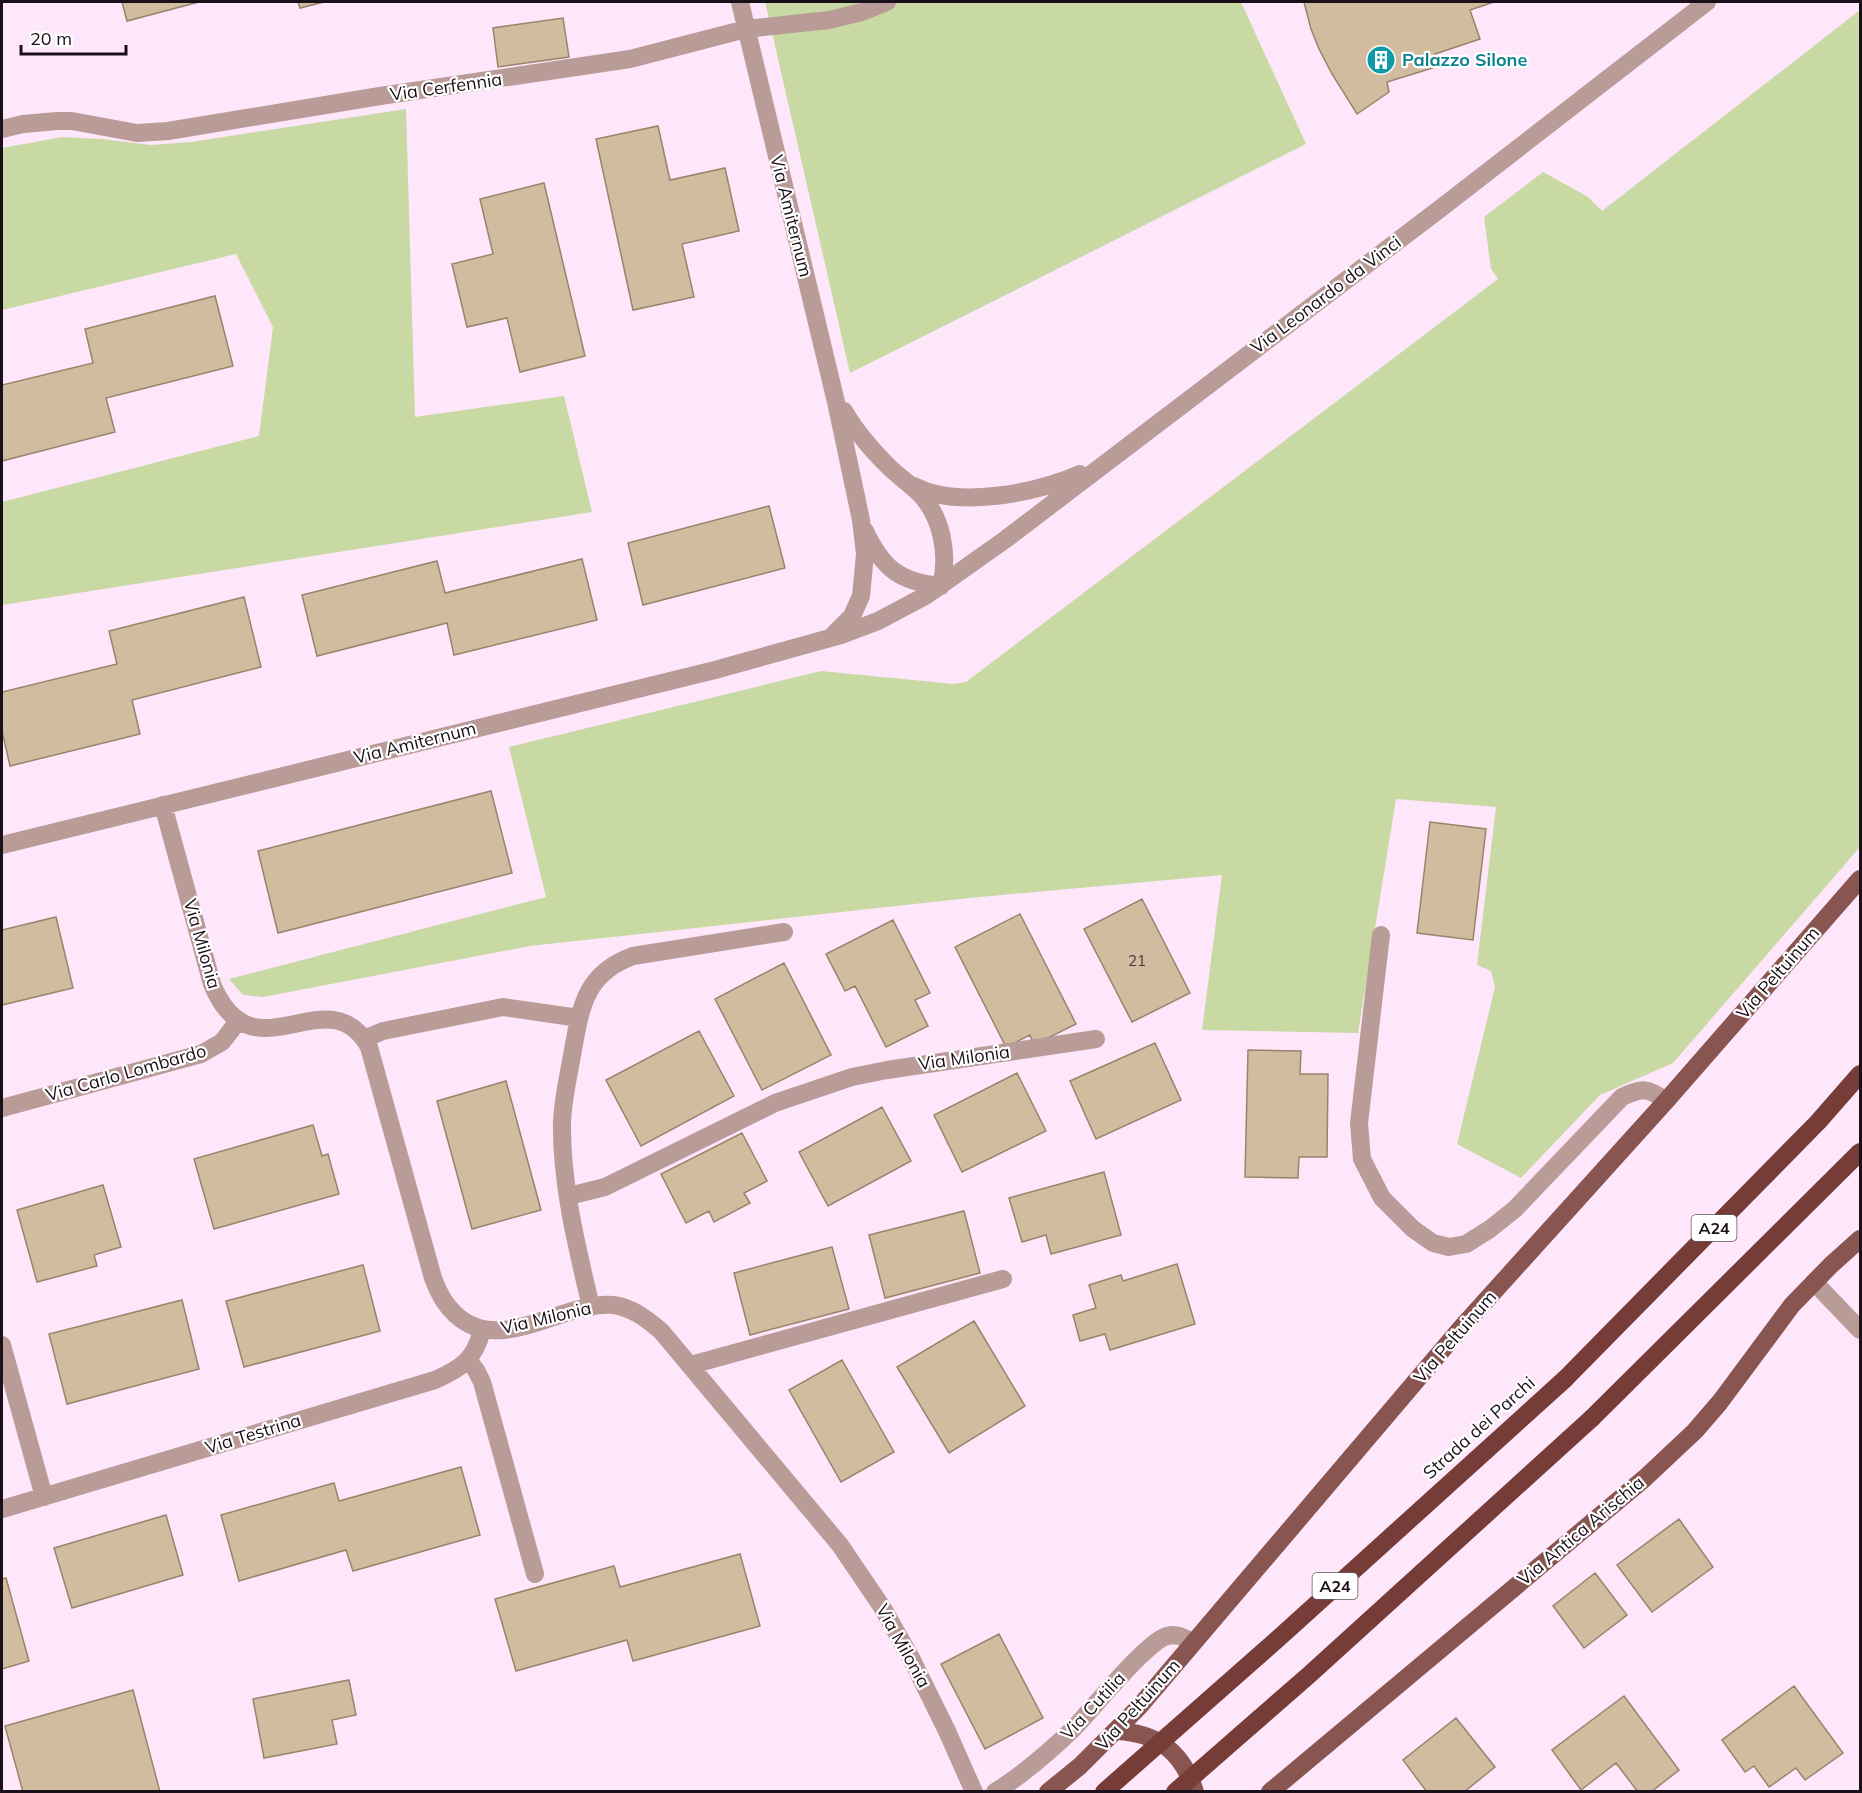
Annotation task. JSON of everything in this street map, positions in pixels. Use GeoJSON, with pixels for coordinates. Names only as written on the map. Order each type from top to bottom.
{"type":"FeatureCollection","features":[{"type":"Feature","properties":{"kind":"highway","name":"Strada dei Parchi"},"geometry":{"type":"LineString","coordinates":[[1104,1791],[1281,1636],[1565,1379],[1810,1131],[1860,1074]]}},
{"type":"Feature","properties":{"kind":"highway","name":"A24"},"geometry":{"type":"LineString","coordinates":[[1175,1791],[1310,1675],[1592,1418],[1860,1152]]}},
{"type":"Feature","properties":{"kind":"main road","name":"Via Peltuinum"},"geometry":{"type":"LineString","coordinates":[[1047,1791],[1080,1766],[1117,1731],[1461,1328],[1666,1101],[1860,879]]}},
{"type":"Feature","properties":{"kind":"main road","name":"Via Antica Arischia"},"geometry":{"type":"LineString","coordinates":[[1270,1791],[1654,1471],[1695,1431],[1720,1402],[1792,1305],[1860,1239]]}},
{"type":"Feature","properties":{"kind":"main road"},"geometry":{"type":"LineString","coordinates":[[1117,1731],[1134,1732],[1152,1738],[1170,1749],[1184,1765],[1195,1791]]}},
{"type":"Feature","properties":{"kind":"main road"},"geometry":{"type":"LineString","coordinates":[[1066,1791],[1080,1766]]}},
{"type":"Feature","properties":{"kind":"street","name":"Via Amiternum"},"geometry":{"type":"LineString","coordinates":[[740,2],[837,402],[861,520],[865,554],[858,608],[849,620],[828,639]]}},
{"type":"Feature","properties":{"kind":"street","name":"Via Cerfennia"},"geometry":{"type":"LineString","coordinates":[[2,129],[23,124],[72,121],[129,132],[168,131],[368,98],[608,63],[699,43],[746,29],[818,23],[862,12],[887,2]]}},
{"type":"Feature","properties":{"kind":"street","name":"Via Leonardo da Vinci"},"geometry":{"type":"LineString","coordinates":[[941,586],[1494,167],[1707,2]]}},
{"type":"Feature","properties":{"kind":"street","name":"Via Amiternum"},"geometry":{"type":"LineString","coordinates":[[2,845],[715,670],[828,639],[878,621],[941,586],[944,552],[937,520],[923,498],[862,438],[837,402]]}},
{"type":"Feature","properties":{"kind":"street"},"geometry":{"type":"LineString","coordinates":[[906,481],[922,490],[947,496],[1006,494],[1048,487],[1106,462]]}},
{"type":"Feature","properties":{"kind":"street"},"geometry":{"type":"LineString","coordinates":[[861,520],[881,559],[892,570],[916,583],[941,586]]}},
{"type":"Feature","properties":{"kind":"street","name":"Via Milonia"},"geometry":{"type":"LineString","coordinates":[[163,805],[212,984],[223,1004],[239,1020]]}},
{"type":"Feature","properties":{"kind":"street"},"geometry":{"type":"LineString","coordinates":[[591,1307],[578,1253],[563,1146],[563,1110],[579,1018],[590,987],[603,972],[622,960],[645,952],[784,932]]}},
{"type":"Feature","properties":{"kind":"street"},"geometry":{"type":"LineString","coordinates":[[1381,935],[1359,1123],[1362,1159],[1382,1197],[1413,1229],[1433,1243],[1449,1246],[1466,1244],[1515,1209],[1622,1097],[1639,1089],[1652,1091],[1666,1101]]}},
{"type":"Feature","properties":{"kind":"street"},"geometry":{"type":"LineString","coordinates":[[239,1020],[252,1026],[272,1029],[320,1018],[330,1018],[348,1024],[364,1039],[383,1031],[503,1007],[579,1018]]}},
{"type":"Feature","properties":{"kind":"street","name":"Via Carlo Lombardo"},"geometry":{"type":"LineString","coordinates":[[2,1108],[201,1054],[222,1042],[239,1020]]}},
{"type":"Feature","properties":{"kind":"street","name":"Via Milonia"},"geometry":{"type":"LineString","coordinates":[[364,1039],[372,1055],[436,1286],[446,1304],[462,1321],[482,1330],[507,1330],[591,1307],[617,1306],[636,1312],[662,1331],[840,1545],[876,1598],[916,1669],[974,1791]]}},
{"type":"Feature","properties":{"kind":"street","name":"Via Milonia"},"geometry":{"type":"LineString","coordinates":[[569,1196],[605,1187],[776,1103],[852,1077],[1096,1039]]}},
{"type":"Feature","properties":{"kind":"street"},"geometry":{"type":"LineString","coordinates":[[691,1365],[1002,1279]]}},
{"type":"Feature","properties":{"kind":"street"},"geometry":{"type":"LineString","coordinates":[[1814,1282],[1860,1330]]}},
{"type":"Feature","properties":{"kind":"street"},"geometry":{"type":"LineString","coordinates":[[482,1330],[475,1351],[468,1360],[482,1382],[535,1574]]}},
{"type":"Feature","properties":{"kind":"street"},"geometry":{"type":"LineString","coordinates":[[2,1345],[44,1497]]}},
{"type":"Feature","properties":{"kind":"street","name":"Via Testrina"},"geometry":{"type":"LineString","coordinates":[[2,1509],[435,1380],[468,1360]]}},
{"type":"Feature","properties":{"kind":"street","name":"Via Cutilia"},"geometry":{"type":"LineString","coordinates":[[995,1791],[1017,1778],[1050,1751],[1141,1655],[1160,1639],[1174,1635],[1193,1642]]}},
{"type":"Feature","properties":{"kind":"green space"},"geometry":{"type":"Polygon","coordinates":[[[765,2],[1241,2],[1306,144],[850,373],[765,2]]]}},
{"type":"Feature","properties":{"kind":"green space"},"geometry":{"type":"Polygon","coordinates":[[[1860,10],[1860,847],[1673,1063],[1600,1095],[1521,1178],[1457,1144],[1495,987],[1491,971],[1477,965],[1496,807],[1396,799],[1358,1033],[1202,1030],[1222,875],[969,898],[530,946],[263,997],[243,995],[229,979],[546,897],[509,747],[821,671],[954,684],[966,682],[1498,279],[1491,269],[1484,217],[1543,172],[1588,197],[1602,211],[1860,10]]]}},
{"type":"Feature","properties":{"kind":"green space"},"geometry":{"type":"Polygon","coordinates":[[[406,109],[415,417],[564,396],[592,512],[2,605],[2,502],[259,436],[273,327],[236,254],[2,310],[2,148],[62,137],[151,145],[191,142],[406,109]]]}},
{"type":"Feature","properties":{"kind":"building"},"geometry":{"type":"Polygon","coordinates":[[[122,2],[199,2],[127,21],[122,2]]]}},
{"type":"Feature","properties":{"kind":"building"},"geometry":{"type":"Polygon","coordinates":[[[298,2],[324,2],[300,8],[298,2]]]}},
{"type":"Feature","properties":{"kind":"building","name":"Palazzo Silone"},"geometry":{"type":"Polygon","coordinates":[[[1304,2],[1494,2],[1470,10],[1480,39],[1435,54],[1439,66],[1387,82],[1389,92],[1357,114],[1319,49],[1304,2]]]}},
{"type":"Feature","properties":{"kind":"building"},"geometry":{"type":"Polygon","coordinates":[[[563,18],[569,57],[498,67],[493,28],[563,18]]]}},
{"type":"Feature","properties":{"kind":"building"},"geometry":{"type":"Polygon","coordinates":[[[658,126],[670,180],[725,168],[739,231],[682,244],[694,297],[633,310],[596,139],[658,126]]]}},
{"type":"Feature","properties":{"kind":"building"},"geometry":{"type":"Polygon","coordinates":[[[544,183],[585,356],[520,372],[507,318],[467,327],[452,264],[493,254],[480,199],[544,183]]]}},
{"type":"Feature","properties":{"kind":"building"},"geometry":{"type":"Polygon","coordinates":[[[215,296],[233,366],[106,398],[115,432],[2,461],[2,385],[93,363],[85,329],[215,296]]]}},
{"type":"Feature","properties":{"kind":"building"},"geometry":{"type":"Polygon","coordinates":[[[769,506],[785,568],[643,605],[628,543],[769,506]]]}},
{"type":"Feature","properties":{"kind":"building"},"geometry":{"type":"Polygon","coordinates":[[[582,559],[597,620],[454,655],[447,623],[317,656],[302,595],[437,561],[445,593],[582,559]]]}},
{"type":"Feature","properties":{"kind":"building"},"geometry":{"type":"Polygon","coordinates":[[[244,597],[261,667],[132,700],[140,734],[10,766],[2,731],[2,692],[117,664],[109,631],[244,597]]]}},
{"type":"Feature","properties":{"kind":"building"},"geometry":{"type":"Polygon","coordinates":[[[491,791],[512,873],[278,933],[258,851],[491,791]]]}},
{"type":"Feature","properties":{"kind":"building"},"geometry":{"type":"Polygon","coordinates":[[[1430,822],[1486,829],[1473,940],[1417,933],[1430,822]]]}},
{"type":"Feature","properties":{"kind":"building"},"geometry":{"type":"Polygon","coordinates":[[[1142,899],[1190,993],[1132,1022],[1084,929],[1142,899]]]}},
{"type":"Feature","properties":{"kind":"building"},"geometry":{"type":"Polygon","coordinates":[[[1020,914],[1076,1024],[1034,1045],[1030,1035],[1006,1047],[955,947],[1020,914]]]}},
{"type":"Feature","properties":{"kind":"building"},"geometry":{"type":"Polygon","coordinates":[[[56,917],[73,988],[2,1005],[2,930],[56,917]]]}},
{"type":"Feature","properties":{"kind":"building"},"geometry":{"type":"Polygon","coordinates":[[[893,920],[930,993],[915,1000],[928,1026],[886,1047],[855,986],[845,991],[826,954],[893,920]]]}},
{"type":"Feature","properties":{"kind":"building"},"geometry":{"type":"Polygon","coordinates":[[[784,963],[831,1055],[762,1090],[715,999],[784,963]]]}},
{"type":"Feature","properties":{"kind":"building"},"geometry":{"type":"Polygon","coordinates":[[[699,1031],[734,1096],[641,1146],[606,1080],[699,1031]]]}},
{"type":"Feature","properties":{"kind":"building"},"geometry":{"type":"Polygon","coordinates":[[[1155,1043],[1181,1100],[1096,1139],[1070,1081],[1155,1043]]]}},
{"type":"Feature","properties":{"kind":"building"},"geometry":{"type":"Polygon","coordinates":[[[1248,1050],[1301,1051],[1300,1074],[1328,1074],[1327,1157],[1299,1157],[1298,1178],[1245,1177],[1248,1050]]]}},
{"type":"Feature","properties":{"kind":"building"},"geometry":{"type":"Polygon","coordinates":[[[1017,1073],[1046,1131],[962,1172],[934,1115],[1017,1073]]]}},
{"type":"Feature","properties":{"kind":"building"},"geometry":{"type":"Polygon","coordinates":[[[506,1081],[541,1210],[472,1229],[437,1101],[506,1081]]]}},
{"type":"Feature","properties":{"kind":"building"},"geometry":{"type":"Polygon","coordinates":[[[882,1107],[911,1161],[828,1206],[799,1152],[882,1107]]]}},
{"type":"Feature","properties":{"kind":"building"},"geometry":{"type":"Polygon","coordinates":[[[313,1125],[322,1156],[328,1154],[339,1194],[214,1229],[194,1159],[313,1125]]]}},
{"type":"Feature","properties":{"kind":"building"},"geometry":{"type":"Polygon","coordinates":[[[742,1133],[767,1181],[744,1193],[750,1203],[714,1222],[709,1211],[686,1223],[661,1174],[742,1133]]]}},
{"type":"Feature","properties":{"kind":"building"},"geometry":{"type":"Polygon","coordinates":[[[1104,1172],[1121,1235],[1051,1254],[1046,1235],[1022,1242],[1009,1198],[1104,1172]]]}},
{"type":"Feature","properties":{"kind":"building"},"geometry":{"type":"Polygon","coordinates":[[[103,1185],[121,1247],[94,1255],[97,1266],[37,1282],[17,1210],[103,1185]]]}},
{"type":"Feature","properties":{"kind":"building"},"geometry":{"type":"Polygon","coordinates":[[[964,1211],[980,1273],[885,1298],[869,1235],[964,1211]]]}},
{"type":"Feature","properties":{"kind":"building"},"geometry":{"type":"Polygon","coordinates":[[[832,1247],[849,1309],[750,1335],[734,1273],[832,1247]]]}},
{"type":"Feature","properties":{"kind":"building"},"geometry":{"type":"Polygon","coordinates":[[[1177,1264],[1195,1324],[1110,1350],[1105,1334],[1080,1341],[1073,1315],[1096,1308],[1089,1285],[1121,1275],[1123,1281],[1177,1264]]]}},
{"type":"Feature","properties":{"kind":"building"},"geometry":{"type":"Polygon","coordinates":[[[363,1265],[380,1331],[244,1367],[226,1301],[363,1265]]]}},
{"type":"Feature","properties":{"kind":"building"},"geometry":{"type":"Polygon","coordinates":[[[182,1300],[199,1369],[67,1404],[49,1334],[182,1300]]]}},
{"type":"Feature","properties":{"kind":"building"},"geometry":{"type":"Polygon","coordinates":[[[974,1321],[1025,1406],[949,1453],[897,1367],[974,1321]]]}},
{"type":"Feature","properties":{"kind":"building"},"geometry":{"type":"Polygon","coordinates":[[[842,1360],[894,1452],[841,1482],[789,1390],[842,1360]]]}},
{"type":"Feature","properties":{"kind":"building"},"geometry":{"type":"Polygon","coordinates":[[[461,1467],[480,1535],[353,1571],[346,1550],[239,1581],[221,1515],[334,1483],[339,1501],[461,1467]]]}},
{"type":"Feature","properties":{"kind":"building"},"geometry":{"type":"Polygon","coordinates":[[[166,1515],[183,1575],[72,1608],[54,1548],[166,1515]]]}},
{"type":"Feature","properties":{"kind":"building"},"geometry":{"type":"Polygon","coordinates":[[[1679,1519],[1713,1567],[1652,1612],[1617,1565],[1679,1519]]]}},
{"type":"Feature","properties":{"kind":"building"},"geometry":{"type":"Polygon","coordinates":[[[740,1554],[760,1626],[633,1661],[627,1640],[516,1671],[495,1599],[614,1566],[620,1587],[740,1554]]]}},
{"type":"Feature","properties":{"kind":"building"},"geometry":{"type":"Polygon","coordinates":[[[1595,1573],[1627,1615],[1584,1648],[1553,1606],[1595,1573]]]}},
{"type":"Feature","properties":{"kind":"building"},"geometry":{"type":"Polygon","coordinates":[[[6,1578],[29,1661],[2,1669],[2,1579],[6,1578]]]}},
{"type":"Feature","properties":{"kind":"building"},"geometry":{"type":"Polygon","coordinates":[[[999,1634],[1043,1718],[985,1749],[941,1664],[999,1634]]]}},
{"type":"Feature","properties":{"kind":"building"},"geometry":{"type":"Polygon","coordinates":[[[349,1680],[356,1715],[332,1720],[337,1744],[264,1758],[253,1699],[349,1680]]]}},
{"type":"Feature","properties":{"kind":"building"},"geometry":{"type":"Polygon","coordinates":[[[1794,1686],[1843,1753],[1805,1780],[1796,1768],[1769,1787],[1754,1766],[1745,1772],[1722,1740],[1794,1686]]]}},
{"type":"Feature","properties":{"kind":"building"},"geometry":{"type":"Polygon","coordinates":[[[133,1690],[160,1792],[23,1792],[5,1726],[133,1690]]]}},
{"type":"Feature","properties":{"kind":"building"},"geometry":{"type":"Polygon","coordinates":[[[1624,1696],[1679,1770],[1651,1792],[1638,1792],[1616,1763],[1581,1790],[1552,1750],[1624,1696]]]}},
{"type":"Feature","properties":{"kind":"building"},"geometry":{"type":"Polygon","coordinates":[[[1456,1718],[1495,1767],[1464,1792],[1427,1792],[1403,1760],[1456,1718]]]}},
{"type":"Feature","properties":{"kind":"place","name":"Palazzo Silone"},"geometry":{"type":"Point","coordinates":[1381,60]}}]}
